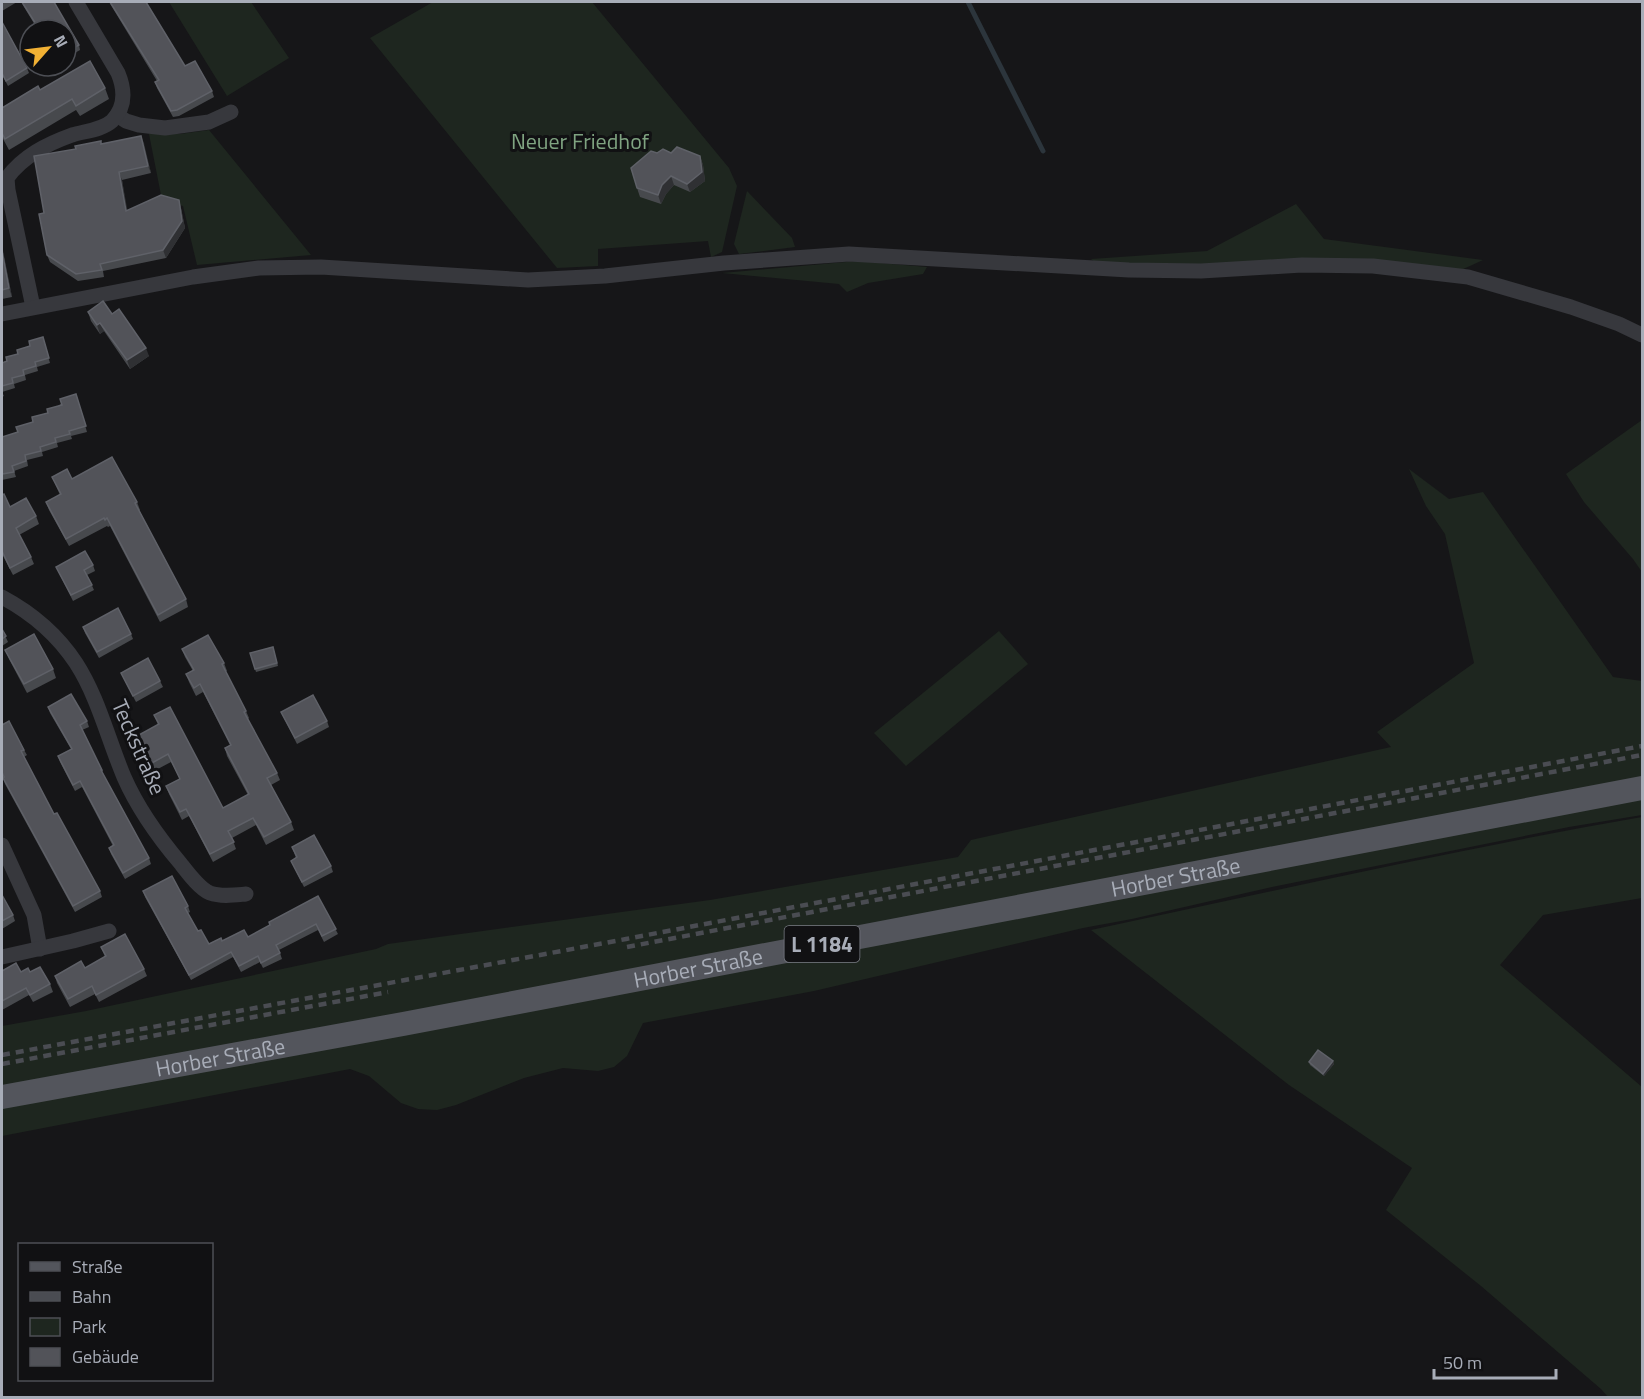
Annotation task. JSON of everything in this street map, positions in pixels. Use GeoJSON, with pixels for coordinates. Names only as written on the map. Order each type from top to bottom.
{"type":"FeatureCollection","features":[{"type":"Feature","properties":{"kind":"main road","name":"Horber Straße"},"geometry":{"type":"LineString","coordinates":[[2,1097],[403,1024],[1642,788]]}},
{"type":"Feature","properties":{"kind":"street"},"geometry":{"type":"LineString","coordinates":[[33,307],[4,177],[26,157],[71,135],[105,126],[117,115],[123,100],[123,86],[108,54],[76,2]]}},
{"type":"Feature","properties":{"kind":"street"},"geometry":{"type":"LineString","coordinates":[[117,115],[139,125],[165,128],[209,123],[231,112]]}},
{"type":"Feature","properties":{"kind":"street"},"geometry":{"type":"LineString","coordinates":[[2,314],[193,277],[259,268],[321,267],[528,280],[605,276],[724,263],[849,254],[1129,270],[1201,271],[1302,265],[1373,266],[1468,277],[1571,307],[1642,335]]}},
{"type":"Feature","properties":{"kind":"street","name":"Teckstraße"},"geometry":{"type":"LineString","coordinates":[[2,597],[45,627],[75,661],[135,799],[177,859],[209,893],[224,896],[246,894]]}},
{"type":"Feature","properties":{"kind":"street"},"geometry":{"type":"LineString","coordinates":[[2,845],[28,898],[34,915],[40,949]]}},
{"type":"Feature","properties":{"kind":"street"},"geometry":{"type":"LineString","coordinates":[[2,957],[109,932]]}},
{"type":"Feature","properties":{"kind":"green space"},"geometry":{"type":"Polygon","coordinates":[[[169,2],[251,2],[289,58],[227,96],[169,2]]]}},
{"type":"Feature","properties":{"kind":"green space","name":"Neuer Friedhof"},"geometry":{"type":"Polygon","coordinates":[[[433,2],[592,2],[729,168],[737,186],[722,252],[711,257],[708,241],[598,249],[598,266],[557,268],[370,38],[433,2]]]}},
{"type":"Feature","properties":{"kind":"green space"},"geometry":{"type":"Polygon","coordinates":[[[209,130],[311,255],[197,265],[183,206],[162,200],[149,134],[180,134],[209,130]]]}},
{"type":"Feature","properties":{"kind":"green space"},"geometry":{"type":"Polygon","coordinates":[[[747,191],[792,238],[795,247],[739,254],[734,244],[747,191]]]}},
{"type":"Feature","properties":{"kind":"green space"},"geometry":{"type":"Polygon","coordinates":[[[1296,204],[1324,239],[1483,260],[1459,271],[1097,264],[1091,259],[1207,251],[1296,204]]]}},
{"type":"Feature","properties":{"kind":"green space"},"geometry":{"type":"Polygon","coordinates":[[[857,261],[927,267],[923,274],[868,283],[847,292],[839,284],[722,273],[857,261]]]}},
{"type":"Feature","properties":{"kind":"green space"},"geometry":{"type":"Polygon","coordinates":[[[1642,420],[1642,572],[1584,502],[1566,474],[1642,420]]]}},
{"type":"Feature","properties":{"kind":"green space"},"geometry":{"type":"Polygon","coordinates":[[[1409,469],[1449,499],[1483,492],[1613,677],[1642,681],[1642,815],[1569,827],[1272,887],[1083,928],[814,991],[643,1023],[627,1056],[614,1067],[598,1071],[563,1068],[524,1078],[456,1105],[437,1110],[418,1109],[401,1103],[369,1076],[350,1069],[2,1136],[2,1026],[86,1011],[376,949],[388,944],[710,900],[958,857],[971,840],[1391,747],[1377,732],[1474,663],[1445,534],[1426,506],[1409,469]]]}},
{"type":"Feature","properties":{"kind":"green space"},"geometry":{"type":"Polygon","coordinates":[[[999,631],[1028,664],[906,766],[874,733],[999,631]]]}},
{"type":"Feature","properties":{"kind":"green space"},"geometry":{"type":"Polygon","coordinates":[[[1642,817],[1642,898],[1543,915],[1500,965],[1642,1087],[1642,1397],[1608,1397],[1481,1286],[1386,1210],[1412,1168],[1289,1085],[1091,930],[1435,857],[1642,817]]]}},
{"type":"Feature","properties":{"kind":"building"},"geometry":{"type":"Polygon","coordinates":[[[22,2],[54,2],[63,18],[32,18],[22,2]]]}},
{"type":"Feature","properties":{"kind":"building"},"geometry":{"type":"Polygon","coordinates":[[[110,2],[146,2],[185,66],[195,61],[212,91],[171,111],[155,82],[159,80],[110,2]]]}},
{"type":"Feature","properties":{"kind":"building"},"geometry":{"type":"Polygon","coordinates":[[[2,22],[18,51],[18,74],[6,81],[2,73],[2,22]]]}},
{"type":"Feature","properties":{"kind":"building"},"geometry":{"type":"Polygon","coordinates":[[[90,61],[105,88],[76,106],[72,99],[5,139],[2,133],[2,108],[38,86],[40,90],[61,78],[78,78],[78,68],[90,61]]]}},
{"type":"Feature","properties":{"kind":"building"},"geometry":{"type":"Polygon","coordinates":[[[141,136],[148,166],[119,172],[126,211],[161,195],[179,200],[182,221],[163,250],[100,264],[102,270],[76,274],[47,255],[39,214],[44,213],[34,156],[76,149],[75,146],[101,141],[101,144],[141,136]]]}},
{"type":"Feature","properties":{"kind":"building"},"geometry":{"type":"Polygon","coordinates":[[[677,147],[700,156],[702,172],[687,184],[671,176],[662,185],[658,195],[637,188],[631,168],[651,151],[657,153],[663,149],[671,153],[677,147]]]}},
{"type":"Feature","properties":{"kind":"building"},"geometry":{"type":"Polygon","coordinates":[[[2,251],[9,288],[2,290],[2,251]]]}},
{"type":"Feature","properties":{"kind":"building"},"geometry":{"type":"Polygon","coordinates":[[[103,301],[112,314],[119,309],[146,348],[127,360],[100,323],[97,325],[88,312],[103,301]]]}},
{"type":"Feature","properties":{"kind":"building"},"geometry":{"type":"Polygon","coordinates":[[[43,337],[49,358],[35,362],[36,366],[23,370],[24,375],[12,378],[13,383],[2,386],[2,363],[7,361],[6,357],[18,354],[17,350],[30,346],[29,341],[43,337]]]}},
{"type":"Feature","properties":{"kind":"building"},"geometry":{"type":"Polygon","coordinates":[[[76,394],[86,426],[55,438],[56,442],[40,447],[41,451],[25,455],[26,461],[12,466],[14,472],[2,474],[2,437],[18,432],[16,427],[33,422],[32,417],[48,413],[47,409],[62,405],[60,399],[76,394]]]}},
{"type":"Feature","properties":{"kind":"building"},"geometry":{"type":"Polygon","coordinates":[[[112,457],[186,599],[158,615],[107,518],[66,539],[46,502],[61,494],[52,477],[67,469],[72,479],[112,457]]]}},
{"type":"Feature","properties":{"kind":"building"},"geometry":{"type":"Polygon","coordinates":[[[4,494],[10,507],[26,498],[36,516],[16,528],[31,557],[10,568],[2,551],[2,495],[4,494]]]}},
{"type":"Feature","properties":{"kind":"building"},"geometry":{"type":"Polygon","coordinates":[[[85,551],[93,565],[84,570],[92,585],[71,595],[56,567],[85,551]]]}},
{"type":"Feature","properties":{"kind":"building"},"geometry":{"type":"Polygon","coordinates":[[[118,608],[131,634],[97,652],[83,627],[118,608]]]}},
{"type":"Feature","properties":{"kind":"building"},"geometry":{"type":"Polygon","coordinates":[[[34,634],[53,669],[24,684],[5,650],[34,634]]]}},
{"type":"Feature","properties":{"kind":"building"},"geometry":{"type":"Polygon","coordinates":[[[208,635],[224,663],[222,664],[246,711],[244,712],[277,773],[267,778],[291,822],[264,837],[253,818],[228,831],[234,842],[210,854],[186,809],[180,812],[166,786],[180,779],[168,754],[152,763],[137,736],[159,724],[154,715],[170,707],[223,808],[249,794],[225,748],[231,745],[200,684],[194,688],[186,674],[194,670],[182,649],[208,635]]]}},
{"type":"Feature","properties":{"kind":"building"},"geometry":{"type":"Polygon","coordinates":[[[273,647],[277,663],[255,669],[250,653],[273,647]]]}},
{"type":"Feature","properties":{"kind":"building"},"geometry":{"type":"Polygon","coordinates":[[[148,658],[160,681],[133,696],[121,673],[148,658]]]}},
{"type":"Feature","properties":{"kind":"building"},"geometry":{"type":"Polygon","coordinates":[[[71,694],[87,721],[80,725],[101,770],[149,858],[123,873],[109,848],[114,845],[80,781],[73,785],[58,756],[72,749],[48,707],[71,694]]]}},
{"type":"Feature","properties":{"kind":"building"},"geometry":{"type":"Polygon","coordinates":[[[313,695],[327,721],[295,738],[281,712],[313,695]]]}},
{"type":"Feature","properties":{"kind":"building"},"geometry":{"type":"Polygon","coordinates":[[[9,721],[24,750],[21,751],[54,814],[57,813],[100,891],[73,906],[3,778],[2,725],[9,721]]]}},
{"type":"Feature","properties":{"kind":"building"},"geometry":{"type":"Polygon","coordinates":[[[314,835],[331,866],[302,882],[291,861],[297,857],[292,847],[314,835]]]}},
{"type":"Feature","properties":{"kind":"building"},"geometry":{"type":"Polygon","coordinates":[[[172,876],[188,906],[185,908],[198,931],[201,930],[209,944],[221,938],[222,941],[244,930],[248,937],[270,925],[269,922],[318,896],[336,929],[322,936],[316,924],[276,945],[280,953],[261,963],[258,956],[239,966],[231,952],[189,975],[143,891],[172,876]]]}},
{"type":"Feature","properties":{"kind":"building"},"geometry":{"type":"Polygon","coordinates":[[[2,895],[13,915],[2,921],[2,895]]]}},
{"type":"Feature","properties":{"kind":"building"},"geometry":{"type":"Polygon","coordinates":[[[125,934],[144,969],[96,995],[92,986],[68,999],[55,976],[81,961],[85,968],[106,956],[101,947],[125,934]]]}},
{"type":"Feature","properties":{"kind":"building"},"geometry":{"type":"Polygon","coordinates":[[[16,963],[21,972],[28,968],[30,972],[40,967],[50,984],[30,995],[26,988],[2,1001],[2,971],[16,963]]]}},
{"type":"Feature","properties":{"kind":"building"},"geometry":{"type":"Polygon","coordinates":[[[1318,1050],[1333,1061],[1323,1074],[1309,1062],[1318,1050]]]}},
{"type":"Feature","properties":{"kind":"waterway"},"geometry":{"type":"LineString","coordinates":[[968,2],[1043,151]]}},
{"type":"Feature","properties":{"kind":"railway"},"geometry":{"type":"LineString","coordinates":[[2,1055],[1642,746]]}},
{"type":"Feature","properties":{"kind":"railway"},"geometry":{"type":"LineString","coordinates":[[627,947],[1642,755]]}},
{"type":"Feature","properties":{"kind":"railway"},"geometry":{"type":"LineString","coordinates":[[2,1064],[388,992]]}}]}
